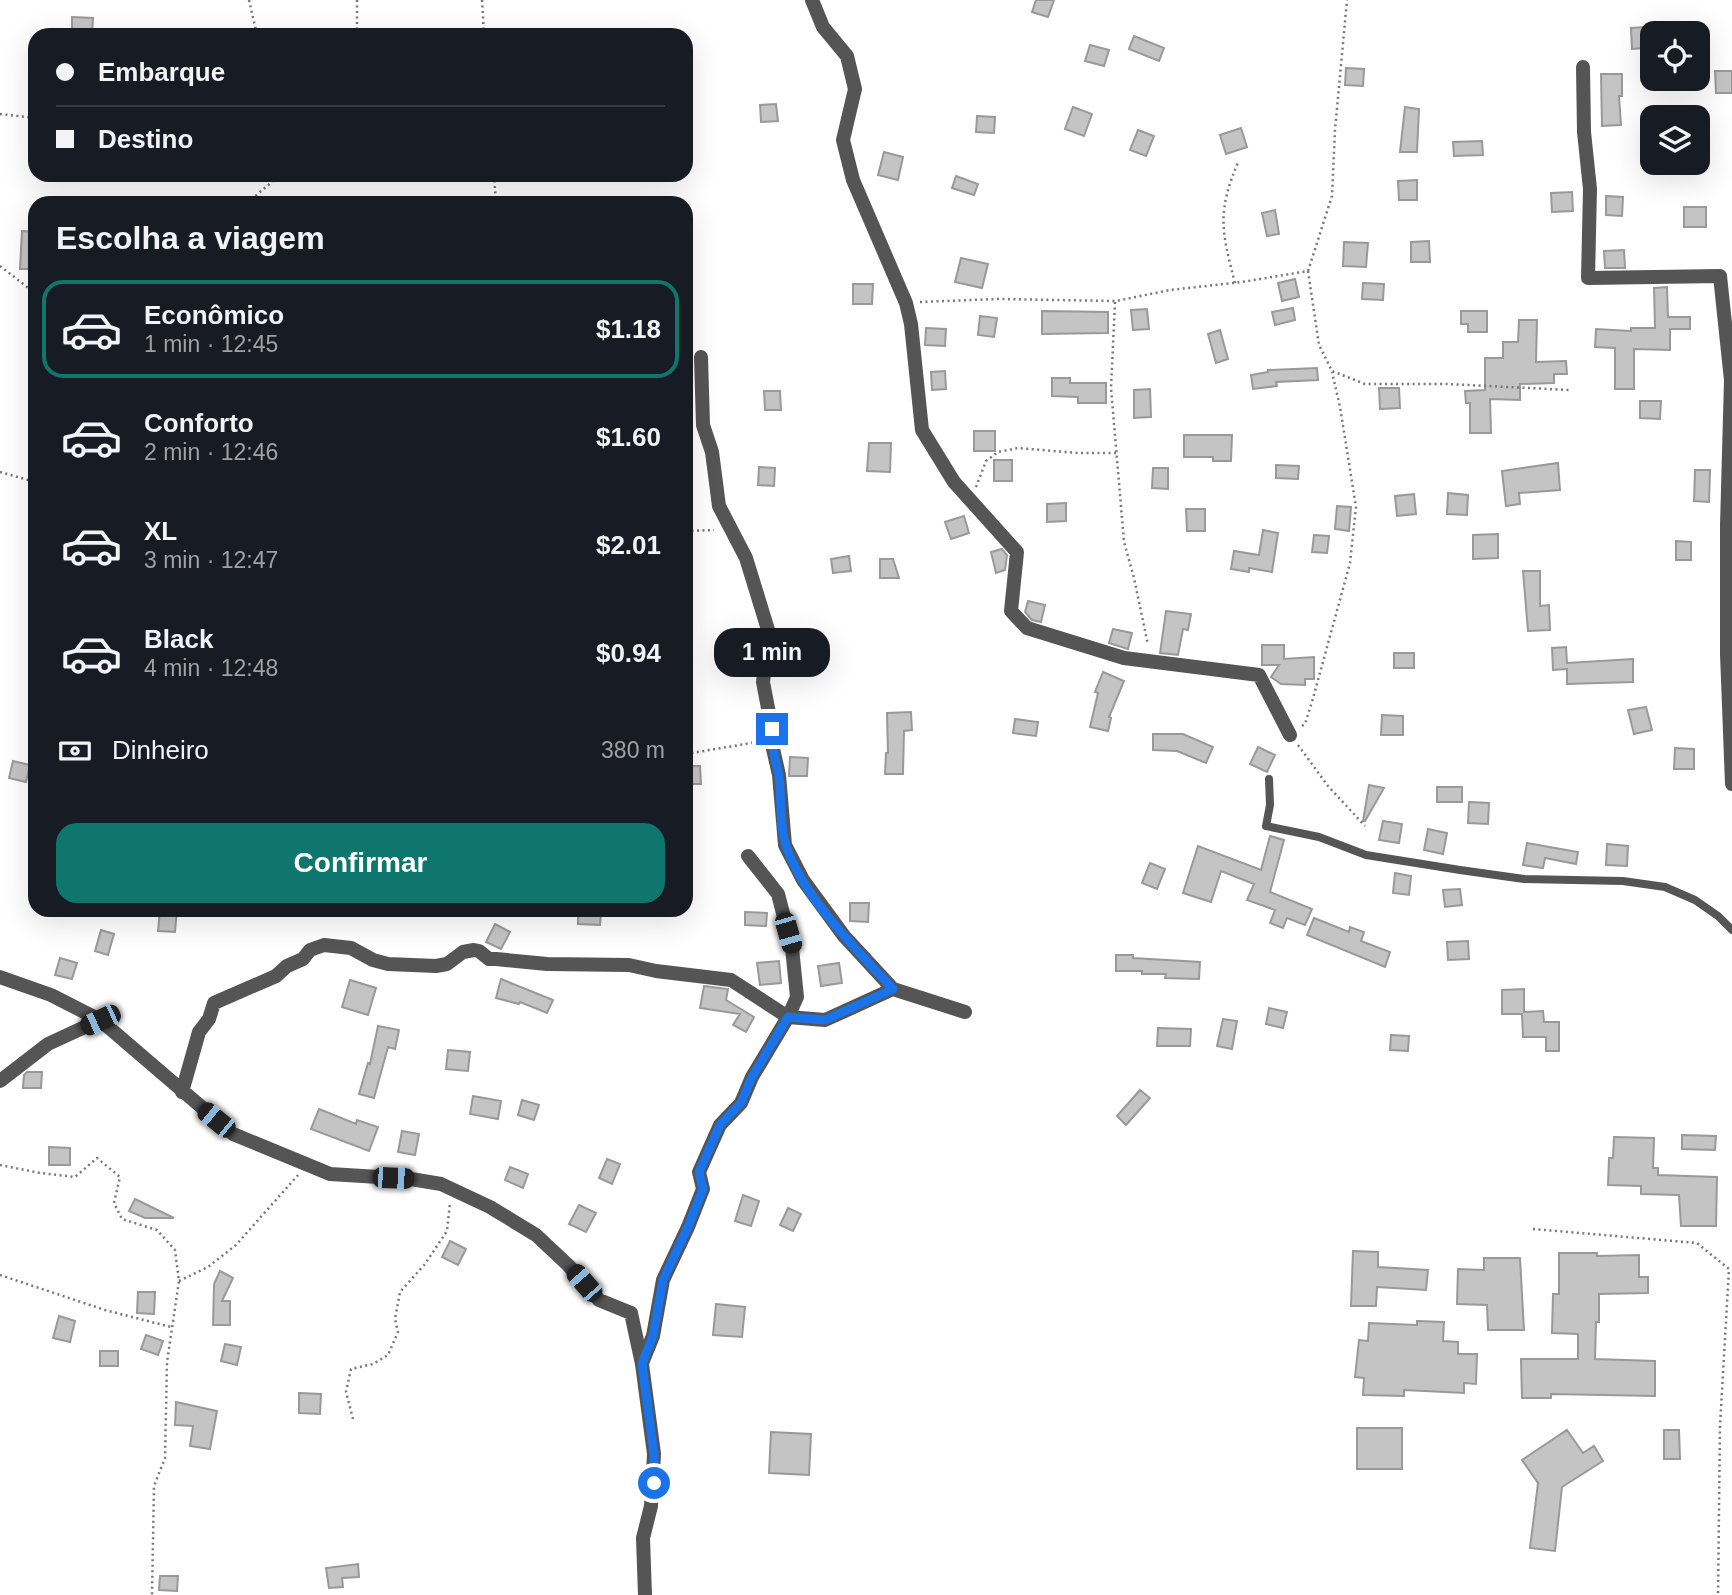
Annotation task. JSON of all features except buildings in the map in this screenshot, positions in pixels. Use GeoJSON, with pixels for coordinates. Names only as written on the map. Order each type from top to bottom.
{"type":"FeatureCollection","features":[{"type":"Feature","properties":{"kind":"street"},"geometry":{"type":"LineString","coordinates":[[812,0],[823,27],[847,56],[855,89],[843,140],[853,180],[906,303],[911,324],[922,430],[954,482],[1017,552],[1011,611],[1027,628],[1124,658],[1259,675],[1290,735]]}},
{"type":"Feature","properties":{"kind":"street"},"geometry":{"type":"LineString","coordinates":[[1583,67],[1584,132],[1590,189],[1588,278],[1720,276],[1731,380],[1727,654],[1732,784]]}},
{"type":"Feature","properties":{"kind":"street"},"geometry":{"type":"LineString","coordinates":[[701,357],[703,425],[712,452],[719,506],[746,558],[769,634],[763,682],[779,775],[786,845],[803,880],[844,936],[893,989],[965,1012]]}},
{"type":"Feature","properties":{"kind":"street"},"geometry":{"type":"LineString","coordinates":[[642,1364],[653,1336],[663,1280],[703,1189],[699,1172],[720,1125],[741,1103],[752,1077],[797,997],[792,948],[778,894],[748,856]]}},
{"type":"Feature","properties":{"kind":"street"},"geometry":{"type":"LineString","coordinates":[[182,1092],[199,1031],[209,1019],[215,1003],[276,976],[287,966],[303,960],[310,950],[324,945],[351,948],[373,960],[388,964],[436,966],[447,964],[463,952],[474,950],[496,960],[629,965],[731,980],[788,1017],[825,1020],[893,989]]}},
{"type":"Feature","properties":{"kind":"street"},"geometry":{"type":"LineString","coordinates":[[0,977],[51,995],[100,1020],[233,1134],[330,1174],[411,1179],[441,1184],[490,1207],[536,1235],[599,1300],[631,1313],[653,1336]]}},
{"type":"Feature","properties":{"kind":"street"},"geometry":{"type":"LineString","coordinates":[[0,1081],[48,1044],[100,1020]]}},
{"type":"Feature","properties":{"kind":"street"},"geometry":{"type":"LineString","coordinates":[[631,1313],[642,1364],[654,1454],[652,1495],[643,1538],[645,1595]]}},
{"type":"Feature","properties":{"kind":"lane"},"geometry":{"type":"LineString","coordinates":[[1269,779],[1266,825],[1319,837],[1366,855],[1460,870],[1524,879],[1623,881],[1665,887],[1695,900],[1732,930]]}},
{"type":"Feature","properties":{"kind":"path"},"geometry":{"type":"LineString","coordinates":[[248,0],[255,28]]}},
{"type":"Feature","properties":{"kind":"path"},"geometry":{"type":"LineString","coordinates":[[356,0],[357,28]]}},
{"type":"Feature","properties":{"kind":"path"},"geometry":{"type":"LineString","coordinates":[[482,0],[484,28]]}},
{"type":"Feature","properties":{"kind":"path"},"geometry":{"type":"LineString","coordinates":[[1348,0],[1335,130],[1332,196],[1308,271],[1319,345],[1332,371],[1340,407],[1356,507],[1350,563],[1305,723],[1290,735],[1328,786],[1365,826]]}},
{"type":"Feature","properties":{"kind":"path"},"geometry":{"type":"LineString","coordinates":[[0,114],[28,117]]}},
{"type":"Feature","properties":{"kind":"path"},"geometry":{"type":"LineString","coordinates":[[1235,283],[1225,245],[1222,211],[1228,185],[1239,160]]}},
{"type":"Feature","properties":{"kind":"path"},"geometry":{"type":"LineString","coordinates":[[255,196],[272,182]]}},
{"type":"Feature","properties":{"kind":"path"},"geometry":{"type":"LineString","coordinates":[[0,266],[28,288]]}},
{"type":"Feature","properties":{"kind":"path"},"geometry":{"type":"LineString","coordinates":[[906,303],[997,299],[1115,301],[1170,290],[1308,271]]}},
{"type":"Feature","properties":{"kind":"path"},"geometry":{"type":"LineString","coordinates":[[1115,301],[1111,388],[1124,542],[1135,578],[1152,662]]}},
{"type":"Feature","properties":{"kind":"path"},"geometry":{"type":"LineString","coordinates":[[1332,371],[1365,384],[1447,384],[1569,390]]}},
{"type":"Feature","properties":{"kind":"path"},"geometry":{"type":"LineString","coordinates":[[971,501],[986,461],[998,452],[1018,448],[1116,453]]}},
{"type":"Feature","properties":{"kind":"path"},"geometry":{"type":"LineString","coordinates":[[0,472],[28,480]]}},
{"type":"Feature","properties":{"kind":"path"},"geometry":{"type":"LineString","coordinates":[[693,531],[731,532]]}},
{"type":"Feature","properties":{"kind":"path"},"geometry":{"type":"LineString","coordinates":[[693,753],[771,740]]}},
{"type":"Feature","properties":{"kind":"path"},"geometry":{"type":"LineString","coordinates":[[0,1165],[75,1177],[97,1158],[120,1177],[114,1203],[122,1219],[158,1230],[175,1250],[179,1281],[171,1327],[164,1409],[164,1458],[154,1486],[152,1595]]}},
{"type":"Feature","properties":{"kind":"path"},"geometry":{"type":"LineString","coordinates":[[179,1281],[208,1267],[236,1245],[306,1166]]}},
{"type":"Feature","properties":{"kind":"path"},"geometry":{"type":"LineString","coordinates":[[353,1419],[346,1392],[351,1369],[373,1364],[388,1355],[398,1332],[395,1319],[400,1292],[425,1264],[446,1231],[452,1189]]}},
{"type":"Feature","properties":{"kind":"path"},"geometry":{"type":"LineString","coordinates":[[1533,1229],[1697,1243],[1729,1269],[1720,1426],[1718,1595]]}},
{"type":"Feature","properties":{"kind":"path"},"geometry":{"type":"LineString","coordinates":[[0,1275],[105,1310],[171,1327]]}},
{"type":"Feature","properties":{"kind":"route"},"geometry":{"type":"LineString","coordinates":[[654,1483],[654,1454],[642,1364],[653,1336],[663,1280],[703,1189],[699,1172],[720,1125],[741,1103],[752,1077],[788,1017],[825,1020],[893,989],[844,936],[803,880],[786,845],[779,775],[771,740],[772,729]]}}]}
